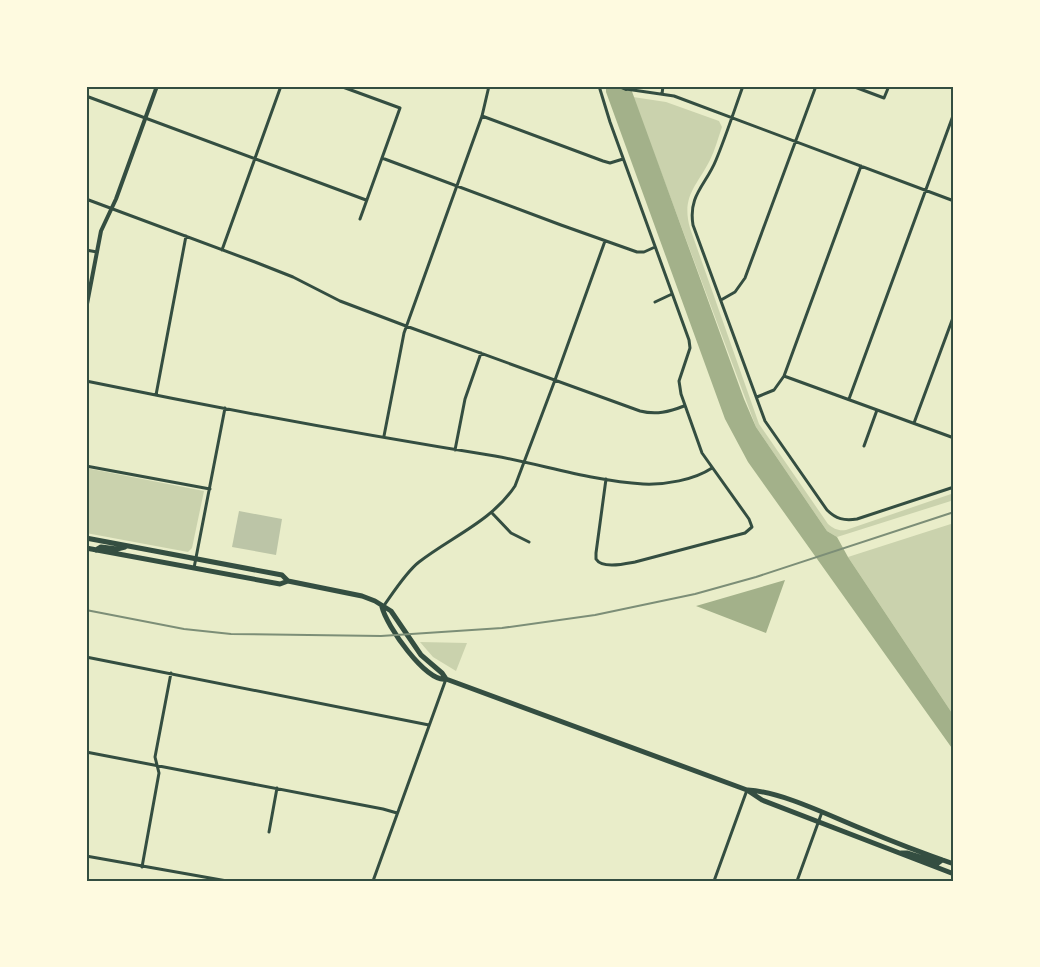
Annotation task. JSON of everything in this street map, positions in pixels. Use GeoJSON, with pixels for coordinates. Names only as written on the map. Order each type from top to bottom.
{"type":"FeatureCollection","features":[{"type":"Feature","properties":{"kind":"main road"},"geometry":{"type":"LineString","coordinates":[[86,538],[282,575],[288,580],[362,596],[375,601],[391,611],[421,655],[442,673],[446,679]]}},
{"type":"Feature","properties":{"kind":"main road"},"geometry":{"type":"LineString","coordinates":[[96,550],[101,547],[117,549],[128,546]]}},
{"type":"Feature","properties":{"kind":"main road"},"geometry":{"type":"LineString","coordinates":[[86,548],[280,584],[288,580]]}},
{"type":"Feature","properties":{"kind":"main road"},"geometry":{"type":"LineString","coordinates":[[382,607],[386,620],[416,661],[435,677],[443,680],[446,679],[747,790],[762,800],[954,874]]}},
{"type":"Feature","properties":{"kind":"main road"},"geometry":{"type":"LineString","coordinates":[[747,790],[764,791],[954,864]]}},
{"type":"Feature","properties":{"kind":"main road"},"geometry":{"type":"LineString","coordinates":[[896,853],[908,853],[938,863],[942,860]]}},
{"type":"Feature","properties":{"kind":"street"},"geometry":{"type":"LineString","coordinates":[[86,309],[102,231],[157,86]]}},
{"type":"Feature","properties":{"kind":"street"},"geometry":{"type":"LineString","coordinates":[[222,250],[281,86]]}},
{"type":"Feature","properties":{"kind":"street"},"geometry":{"type":"LineString","coordinates":[[340,86],[400,108],[360,219]]}},
{"type":"Feature","properties":{"kind":"street"},"geometry":{"type":"LineString","coordinates":[[384,436],[406,326],[482,116],[489,86]]}},
{"type":"Feature","properties":{"kind":"street"},"geometry":{"type":"LineString","coordinates":[[599,86],[623,159],[689,340],[690,348],[680,381],[680,394],[684,406],[698,445],[712,468],[749,519],[752,527],[744,533],[635,562],[620,565],[601,564],[596,559],[596,553],[606,479]]}},
{"type":"Feature","properties":{"kind":"street"},"geometry":{"type":"LineString","coordinates":[[619,86],[626,89],[674,96],[954,201]]}},
{"type":"Feature","properties":{"kind":"street"},"geometry":{"type":"LineString","coordinates":[[662,94],[663,86]]}},
{"type":"Feature","properties":{"kind":"street"},"geometry":{"type":"LineString","coordinates":[[743,86],[716,161],[696,195],[692,217],[693,225],[765,421],[827,510],[840,520],[857,519],[954,486]]}},
{"type":"Feature","properties":{"kind":"street"},"geometry":{"type":"LineString","coordinates":[[721,300],[736,292],[745,278],[816,86]]}},
{"type":"Feature","properties":{"kind":"street"},"geometry":{"type":"LineString","coordinates":[[852,86],[884,98],[889,86]]}},
{"type":"Feature","properties":{"kind":"street"},"geometry":{"type":"LineString","coordinates":[[86,96],[366,200]]}},
{"type":"Feature","properties":{"kind":"street"},"geometry":{"type":"LineString","coordinates":[[849,399],[954,112]]}},
{"type":"Feature","properties":{"kind":"street"},"geometry":{"type":"LineString","coordinates":[[482,116],[603,161],[610,162],[623,159]]}},
{"type":"Feature","properties":{"kind":"street"},"geometry":{"type":"LineString","coordinates":[[382,158],[606,241],[640,252],[655,247]]}},
{"type":"Feature","properties":{"kind":"street"},"geometry":{"type":"LineString","coordinates":[[757,397],[774,390],[784,376],[861,166]]}},
{"type":"Feature","properties":{"kind":"street"},"geometry":{"type":"LineString","coordinates":[[86,199],[293,277],[340,301],[650,413],[670,411],[684,406]]}},
{"type":"Feature","properties":{"kind":"street"},"geometry":{"type":"LineString","coordinates":[[156,395],[186,236]]}},
{"type":"Feature","properties":{"kind":"street"},"geometry":{"type":"LineString","coordinates":[[382,607],[417,563],[492,513],[509,496],[521,474],[606,241]]}},
{"type":"Feature","properties":{"kind":"street"},"geometry":{"type":"LineString","coordinates":[[86,250],[97,252]]}},
{"type":"Feature","properties":{"kind":"street"},"geometry":{"type":"LineString","coordinates":[[655,302],[672,294]]}},
{"type":"Feature","properties":{"kind":"street"},"geometry":{"type":"LineString","coordinates":[[914,423],[954,315]]}},
{"type":"Feature","properties":{"kind":"street"},"geometry":{"type":"LineString","coordinates":[[455,450],[465,399],[481,353]]}},
{"type":"Feature","properties":{"kind":"street"},"geometry":{"type":"LineString","coordinates":[[784,376],[954,438]]}},
{"type":"Feature","properties":{"kind":"street"},"geometry":{"type":"LineString","coordinates":[[86,381],[346,431],[384,436],[525,462],[606,479],[642,484],[662,483],[699,475],[712,468]]}},
{"type":"Feature","properties":{"kind":"street"},"geometry":{"type":"LineString","coordinates":[[194,569],[225,408]]}},
{"type":"Feature","properties":{"kind":"street"},"geometry":{"type":"LineString","coordinates":[[864,446],[877,410]]}},
{"type":"Feature","properties":{"kind":"street"},"geometry":{"type":"LineString","coordinates":[[86,466],[210,489]]}},
{"type":"Feature","properties":{"kind":"street"},"geometry":{"type":"LineString","coordinates":[[492,513],[511,533],[529,542]]}},
{"type":"Feature","properties":{"kind":"street"},"geometry":{"type":"LineString","coordinates":[[86,657],[429,724]]}},
{"type":"Feature","properties":{"kind":"street"},"geometry":{"type":"LineString","coordinates":[[142,867],[159,773],[155,757],[171,674]]}},
{"type":"Feature","properties":{"kind":"street"},"geometry":{"type":"LineString","coordinates":[[373,881],[446,679]]}},
{"type":"Feature","properties":{"kind":"street"},"geometry":{"type":"LineString","coordinates":[[86,752],[397,813]]}},
{"type":"Feature","properties":{"kind":"street"},"geometry":{"type":"LineString","coordinates":[[269,832],[277,788]]}},
{"type":"Feature","properties":{"kind":"street"},"geometry":{"type":"LineString","coordinates":[[714,881],[747,790]]}},
{"type":"Feature","properties":{"kind":"street"},"geometry":{"type":"LineString","coordinates":[[797,881],[822,812]]}},
{"type":"Feature","properties":{"kind":"street"},"geometry":{"type":"LineString","coordinates":[[86,856],[226,881]]}},
{"type":"Feature","properties":{"kind":"shaded area"},"geometry":{"type":"Polygon","coordinates":[[[606,86],[630,86],[744,399],[756,427],[827,531],[837,537],[848,557],[954,716],[954,751],[748,462],[725,419],[606,92],[606,86]]]}},
{"type":"Feature","properties":{"kind":"shaded area"},"geometry":{"type":"Polygon","coordinates":[[[633,97],[666,102],[719,121],[722,127],[712,156],[689,199],[688,217],[690,228],[759,424],[828,524],[836,529],[846,530],[954,493],[954,500],[837,537],[827,531],[756,427],[633,97]]]}},
{"type":"Feature","properties":{"kind":"shaded area"},"geometry":{"type":"Polygon","coordinates":[[[86,468],[204,491],[192,548],[188,552],[86,533],[86,468]]]}},
{"type":"Feature","properties":{"kind":"shaded area"},"geometry":{"type":"Polygon","coordinates":[[[954,523],[954,716],[848,557],[954,523]]]}},
{"type":"Feature","properties":{"kind":"shaded area"},"geometry":{"type":"Polygon","coordinates":[[[785,580],[766,633],[696,606],[785,580]]]}},
{"type":"Feature","properties":{"kind":"shaded area"},"geometry":{"type":"Polygon","coordinates":[[[420,642],[467,643],[456,671],[433,657],[420,642]]]}},
{"type":"Feature","properties":{"kind":"building"},"geometry":{"type":"Polygon","coordinates":[[[239,511],[282,519],[276,555],[232,547],[239,511]]]}},
{"type":"Feature","properties":{"kind":"railway"},"geometry":{"type":"LineString","coordinates":[[86,610],[184,629],[231,634],[381,636],[502,628],[595,615],[695,594],[756,577],[954,512]]}}]}
